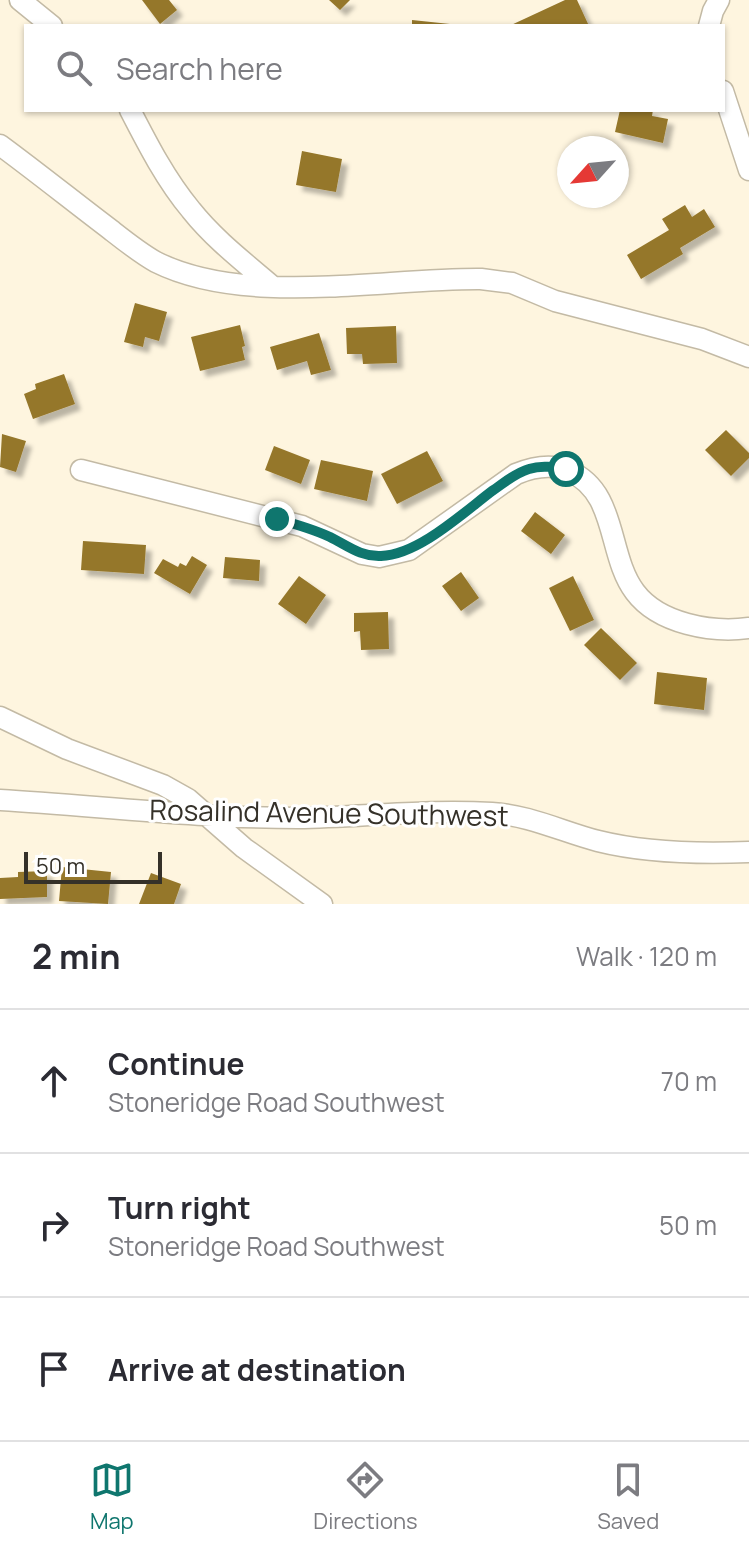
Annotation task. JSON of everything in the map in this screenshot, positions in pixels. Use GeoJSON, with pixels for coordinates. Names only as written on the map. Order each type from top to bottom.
{"type":"FeatureCollection","features":[{"type":"Feature","properties":{"kind":"street"},"geometry":{"type":"LineString","coordinates":[[20,0],[50,24]]}},
{"type":"Feature","properties":{"kind":"street"},"geometry":{"type":"LineString","coordinates":[[710,24],[719,0]]}},
{"type":"Feature","properties":{"kind":"street"},"geometry":{"type":"LineString","coordinates":[[725,97],[749,170]]}},
{"type":"Feature","properties":{"kind":"street"},"geometry":{"type":"LineString","coordinates":[[131,112],[168,180],[192,211],[218,239],[272,286]]}},
{"type":"Feature","properties":{"kind":"street"},"geometry":{"type":"LineString","coordinates":[[0,145],[126,243],[156,262],[188,275],[272,286],[481,279],[512,283],[555,301],[702,339],[749,357]]}},
{"type":"Feature","properties":{"kind":"street"},"geometry":{"type":"LineString","coordinates":[[81,470],[302,526],[362,554],[379,557],[409,550],[516,474],[540,467],[566,469],[595,489],[603,503],[626,577],[645,602],[685,623],[711,628],[749,628]]}},
{"type":"Feature","properties":{"kind":"street"},"geometry":{"type":"LineString","coordinates":[[0,717],[67,749],[163,785],[188,799],[244,848],[322,904]]}},
{"type":"Feature","properties":{"kind":"street","name":"Rosalind Avenue Southwest"},"geometry":{"type":"LineString","coordinates":[[0,800],[209,816],[299,818],[404,812],[495,813],[525,818],[598,841],[640,848],[749,852]]}},
{"type":"Feature","properties":{"kind":"building"},"geometry":{"type":"Polygon","coordinates":[[[142,0],[169,0],[177,10],[160,24],[142,0]]]}},
{"type":"Feature","properties":{"kind":"building"},"geometry":{"type":"Polygon","coordinates":[[[329,0],[350,0],[340,10],[329,0]]]}},
{"type":"Feature","properties":{"kind":"building"},"geometry":{"type":"Polygon","coordinates":[[[565,0],[577,0],[588,24],[513,24],[565,0]]]}},
{"type":"Feature","properties":{"kind":"building"},"geometry":{"type":"Polygon","coordinates":[[[412,20],[450,24],[412,24],[412,20]]]}},
{"type":"Feature","properties":{"kind":"building"},"geometry":{"type":"Polygon","coordinates":[[[620,112],[653,112],[652,116],[668,119],[663,143],[615,132],[620,112]]]}},
{"type":"Feature","properties":{"kind":"building"},"geometry":{"type":"Polygon","coordinates":[[[302,151],[342,159],[336,192],[296,185],[302,151]]]}},
{"type":"Feature","properties":{"kind":"building"},"geometry":{"type":"Polygon","coordinates":[[[685,205],[692,217],[704,209],[715,227],[680,248],[683,254],[641,279],[627,255],[669,230],[662,219],[685,205]]]}},
{"type":"Feature","properties":{"kind":"building"},"geometry":{"type":"Polygon","coordinates":[[[135,303],[167,312],[159,341],[145,337],[143,347],[124,342],[135,303]]]}},
{"type":"Feature","properties":{"kind":"building"},"geometry":{"type":"Polygon","coordinates":[[[240,325],[245,360],[200,371],[191,337],[240,325]]]}},
{"type":"Feature","properties":{"kind":"building"},"geometry":{"type":"Polygon","coordinates":[[[396,326],[397,363],[363,364],[362,354],[347,354],[346,328],[396,326]]]}},
{"type":"Feature","properties":{"kind":"building"},"geometry":{"type":"Polygon","coordinates":[[[319,333],[331,370],[311,375],[307,361],[277,370],[270,347],[319,333]]]}},
{"type":"Feature","properties":{"kind":"building"},"geometry":{"type":"Polygon","coordinates":[[[64,374],[75,404],[33,419],[24,394],[36,389],[35,384],[64,374]]]}},
{"type":"Feature","properties":{"kind":"building"},"geometry":{"type":"Polygon","coordinates":[[[726,430],[749,453],[749,458],[731,476],[705,450],[726,430]]]}},
{"type":"Feature","properties":{"kind":"building"},"geometry":{"type":"Polygon","coordinates":[[[2,434],[26,441],[16,472],[0,467],[2,434]]]}},
{"type":"Feature","properties":{"kind":"building"},"geometry":{"type":"Polygon","coordinates":[[[274,446],[310,460],[301,484],[265,470],[274,446]]]}},
{"type":"Feature","properties":{"kind":"building"},"geometry":{"type":"Polygon","coordinates":[[[427,451],[443,481],[397,504],[381,474],[427,451]]]}},
{"type":"Feature","properties":{"kind":"building"},"geometry":{"type":"Polygon","coordinates":[[[321,460],[373,471],[367,501],[314,489],[321,460]]]}},
{"type":"Feature","properties":{"kind":"building"},"geometry":{"type":"Polygon","coordinates":[[[535,512],[565,535],[551,554],[521,531],[535,512]]]}},
{"type":"Feature","properties":{"kind":"building"},"geometry":{"type":"Polygon","coordinates":[[[83,541],[146,545],[144,574],[81,570],[83,541]]]}},
{"type":"Feature","properties":{"kind":"building"},"geometry":{"type":"Polygon","coordinates":[[[192,556],[207,565],[190,594],[154,573],[163,559],[178,567],[180,563],[186,566],[192,556]]]}},
{"type":"Feature","properties":{"kind":"building"},"geometry":{"type":"Polygon","coordinates":[[[225,557],[260,560],[259,581],[223,578],[225,557]]]}},
{"type":"Feature","properties":{"kind":"building"},"geometry":{"type":"Polygon","coordinates":[[[461,572],[479,598],[461,611],[442,586],[461,572]]]}},
{"type":"Feature","properties":{"kind":"building"},"geometry":{"type":"Polygon","coordinates":[[[299,576],[326,595],[306,624],[278,604],[299,576]]]}},
{"type":"Feature","properties":{"kind":"building"},"geometry":{"type":"Polygon","coordinates":[[[573,576],[594,620],[570,631],[549,588],[573,576]]]}},
{"type":"Feature","properties":{"kind":"building"},"geometry":{"type":"Polygon","coordinates":[[[388,612],[389,649],[361,650],[360,631],[354,632],[354,613],[388,612]]]}},
{"type":"Feature","properties":{"kind":"building"},"geometry":{"type":"Polygon","coordinates":[[[601,628],[637,663],[620,680],[584,645],[601,628]]]}},
{"type":"Feature","properties":{"kind":"building"},"geometry":{"type":"Polygon","coordinates":[[[657,672],[707,678],[704,710],[654,704],[657,672]]]}},
{"type":"Feature","properties":{"kind":"building"},"geometry":{"type":"Polygon","coordinates":[[[62,867],[111,872],[108,904],[59,901],[62,867]]]}},
{"type":"Feature","properties":{"kind":"building"},"geometry":{"type":"Polygon","coordinates":[[[47,871],[47,897],[0,899],[0,878],[18,877],[18,872],[47,871]]]}},
{"type":"Feature","properties":{"kind":"building"},"geometry":{"type":"Polygon","coordinates":[[[151,873],[181,884],[174,904],[139,904],[151,873]]]}},
{"type":"Feature","properties":{"kind":"route"},"geometry":{"type":"LineString","coordinates":[[277,519],[332,538],[362,554],[379,557],[396,555],[409,550],[449,523],[516,474],[531,468],[550,466],[566,469]]}}]}
